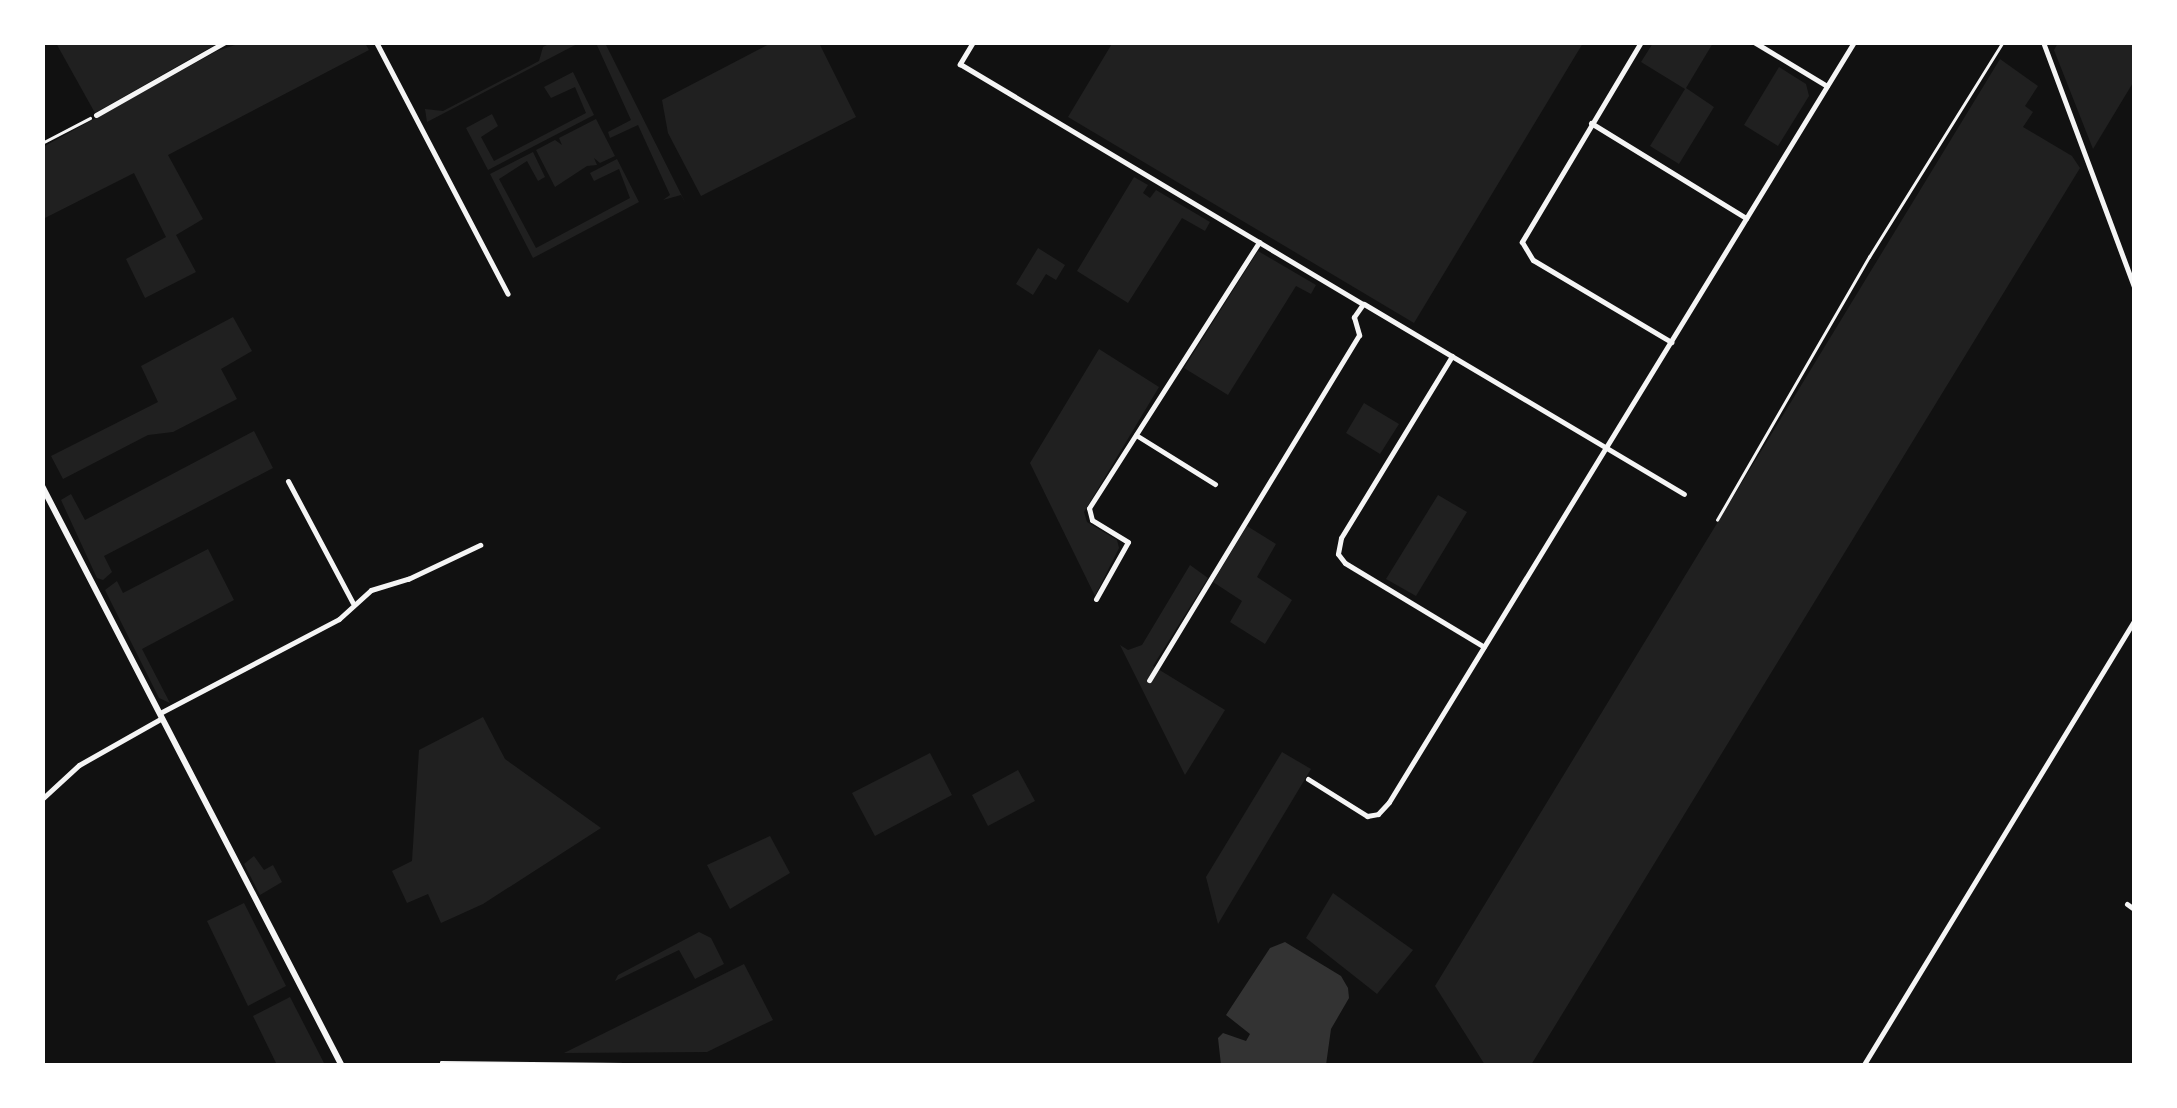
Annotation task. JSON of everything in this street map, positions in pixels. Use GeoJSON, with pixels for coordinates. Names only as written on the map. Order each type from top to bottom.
{"type":"FeatureCollection","features":[{"type":"Feature","properties":{"kind":"street"},"geometry":{"type":"LineString","coordinates":[[96,114],[226,42]]}},
{"type":"Feature","properties":{"kind":"street"},"geometry":{"type":"LineString","coordinates":[[376,42],[508,294]]}},
{"type":"Feature","properties":{"kind":"street"},"geometry":{"type":"LineString","coordinates":[[972,42],[960,64],[1684,494]]}},
{"type":"Feature","properties":{"kind":"street"},"geometry":{"type":"LineString","coordinates":[[1641,42],[1527,229],[1522,248],[1533,260],[1671,342]]}},
{"type":"Feature","properties":{"kind":"street"},"geometry":{"type":"LineString","coordinates":[[1754,42],[1827,86]]}},
{"type":"Feature","properties":{"kind":"street"},"geometry":{"type":"LineString","coordinates":[[1308,778],[1366,816],[1378,814],[1854,42]]}},
{"type":"Feature","properties":{"kind":"street"},"geometry":{"type":"LineString","coordinates":[[2043,42],[2134,287]]}},
{"type":"Feature","properties":{"kind":"street"},"geometry":{"type":"LineString","coordinates":[[1591,124],[1746,218]]}},
{"type":"Feature","properties":{"kind":"street"},"geometry":{"type":"LineString","coordinates":[[1096,599],[1128,542],[1092,520],[1089,508],[1259,242]]}},
{"type":"Feature","properties":{"kind":"street"},"geometry":{"type":"LineString","coordinates":[[1149,680],[1359,335],[1354,317],[1363,304]]}},
{"type":"Feature","properties":{"kind":"street"},"geometry":{"type":"LineString","coordinates":[[1452,356],[1341,538],[1338,554],[1345,564],[1484,647]]}},
{"type":"Feature","properties":{"kind":"street"},"geometry":{"type":"LineString","coordinates":[[1136,434],[1215,484]]}},
{"type":"Feature","properties":{"kind":"street"},"geometry":{"type":"LineString","coordinates":[[288,480],[353,604]]}},
{"type":"Feature","properties":{"kind":"street"},"geometry":{"type":"LineString","coordinates":[[42,486],[342,1066]]}},
{"type":"Feature","properties":{"kind":"street"},"geometry":{"type":"LineString","coordinates":[[42,798],[79,765],[339,619],[371,590],[408,579],[480,545]]}},
{"type":"Feature","properties":{"kind":"street"},"geometry":{"type":"LineString","coordinates":[[1863,1066],[2134,621]]}},
{"type":"Feature","properties":{"kind":"street"},"geometry":{"type":"LineString","coordinates":[[2126,904],[2134,909]]}},
{"type":"Feature","properties":{"kind":"lane"},"geometry":{"type":"LineString","coordinates":[[1716,520],[1869,256],[2003,42]]}},
{"type":"Feature","properties":{"kind":"lane"},"geometry":{"type":"LineString","coordinates":[[440,1062],[846,1066]]}},
{"type":"Feature","properties":{"kind":"path"},"geometry":{"type":"LineString","coordinates":[[42,143],[96,114]]}},
{"type":"Feature","properties":{"kind":"shaded area"},"geometry":{"type":"Polygon","coordinates":[[[244,42],[365,43],[369,50],[168,155],[203,219],[176,235],[196,272],[145,298],[126,259],[166,237],[134,173],[43,219],[43,147],[217,51],[244,42]]]}},
{"type":"Feature","properties":{"kind":"shaded area"},"geometry":{"type":"Polygon","coordinates":[[[773,42],[819,43],[856,117],[701,196],[668,133],[662,100],[773,42]]]}},
{"type":"Feature","properties":{"kind":"shaded area"},"geometry":{"type":"Polygon","coordinates":[[[1113,42],[1583,43],[1414,323],[1068,117],[1113,42]]]}},
{"type":"Feature","properties":{"kind":"shaded area"},"geometry":{"type":"Polygon","coordinates":[[[56,43],[218,43],[95,113],[56,43]]]}},
{"type":"Feature","properties":{"kind":"shaded area"},"geometry":{"type":"Polygon","coordinates":[[[551,43],[579,43],[427,122],[425,109],[443,111],[539,61],[543,47],[551,43]]]}},
{"type":"Feature","properties":{"kind":"shaded area"},"geometry":{"type":"Polygon","coordinates":[[[596,43],[605,43],[686,204],[681,195],[663,200],[670,195],[638,125],[610,138],[608,132],[631,120],[596,43]]]}},
{"type":"Feature","properties":{"kind":"shaded area"},"geometry":{"type":"Polygon","coordinates":[[[1653,43],[1713,43],[1686,88],[1714,107],[1679,164],[1650,146],[1685,89],[1641,62],[1653,43]]]}},
{"type":"Feature","properties":{"kind":"shaded area"},"geometry":{"type":"Polygon","coordinates":[[[2058,43],[2134,43],[2134,81],[2093,149],[2054,50],[2058,43]]]}},
{"type":"Feature","properties":{"kind":"shaded area"},"geometry":{"type":"Polygon","coordinates":[[[2000,59],[2038,86],[2025,106],[2033,112],[2023,127],[2072,156],[2080,168],[1531,1065],[1485,1065],[1435,986],[2000,59]]]}},
{"type":"Feature","properties":{"kind":"shaded area"},"geometry":{"type":"Polygon","coordinates":[[[1779,67],[1806,84],[1809,96],[1778,146],[1744,125],[1779,67]]]}},
{"type":"Feature","properties":{"kind":"shaded area"},"geometry":{"type":"Polygon","coordinates":[[[573,72],[594,115],[488,170],[466,128],[492,114],[498,126],[481,137],[494,161],[586,113],[575,87],[551,98],[544,87],[573,72]]]}},
{"type":"Feature","properties":{"kind":"shaded area"},"geometry":{"type":"Polygon","coordinates":[[[596,119],[615,156],[600,163],[594,158],[597,165],[587,166],[555,187],[536,150],[555,140],[562,145],[559,138],[596,119]]]}},
{"type":"Feature","properties":{"kind":"shaded area"},"geometry":{"type":"Polygon","coordinates":[[[533,152],[545,177],[538,181],[527,161],[499,179],[536,248],[630,198],[619,169],[594,181],[590,173],[617,159],[639,202],[533,258],[490,174],[533,152]]]}},
{"type":"Feature","properties":{"kind":"shaded area"},"geometry":{"type":"Polygon","coordinates":[[[1134,177],[1148,185],[1143,193],[1150,198],[1156,190],[1210,222],[1205,231],[1182,218],[1128,303],[1077,271],[1134,177]]]}},
{"type":"Feature","properties":{"kind":"shaded area"},"geometry":{"type":"Polygon","coordinates":[[[1038,248],[1065,265],[1056,280],[1046,274],[1033,295],[1016,284],[1038,248]]]}},
{"type":"Feature","properties":{"kind":"shaded area"},"geometry":{"type":"Polygon","coordinates":[[[1258,251],[1316,285],[1311,294],[1296,286],[1228,395],[1184,368],[1258,251]]]}},
{"type":"Feature","properties":{"kind":"shaded area"},"geometry":{"type":"Polygon","coordinates":[[[233,317],[252,351],[221,369],[237,399],[173,432],[148,435],[63,479],[51,456],[158,402],[141,366],[233,317]]]}},
{"type":"Feature","properties":{"kind":"shaded area"},"geometry":{"type":"Polygon","coordinates":[[[1099,349],[1159,387],[1084,512],[1087,522],[1117,540],[1119,548],[1095,596],[1030,463],[1099,349]]]}},
{"type":"Feature","properties":{"kind":"shaded area"},"geometry":{"type":"Polygon","coordinates":[[[1364,403],[1399,424],[1380,454],[1346,433],[1364,403]]]}},
{"type":"Feature","properties":{"kind":"shaded area"},"geometry":{"type":"Polygon","coordinates":[[[254,431],[273,468],[104,556],[112,572],[103,580],[97,578],[61,500],[71,494],[85,520],[254,431]]]}},
{"type":"Feature","properties":{"kind":"shaded area"},"geometry":{"type":"Polygon","coordinates":[[[1438,495],[1467,512],[1416,596],[1386,579],[1438,495]]]}},
{"type":"Feature","properties":{"kind":"shaded area"},"geometry":{"type":"Polygon","coordinates":[[[1247,526],[1276,544],[1257,577],[1292,600],[1265,644],[1230,622],[1242,601],[1213,582],[1247,526]]]}},
{"type":"Feature","properties":{"kind":"shaded area"},"geometry":{"type":"Polygon","coordinates":[[[208,549],[234,600],[142,649],[170,703],[159,698],[105,590],[117,581],[123,593],[208,549]]]}},
{"type":"Feature","properties":{"kind":"shaded area"},"geometry":{"type":"Polygon","coordinates":[[[1190,565],[1208,578],[1153,666],[1225,710],[1185,775],[1120,645],[1128,650],[1142,645],[1190,565]]]}},
{"type":"Feature","properties":{"kind":"shaded area"},"geometry":{"type":"Polygon","coordinates":[[[483,717],[505,759],[601,828],[483,904],[441,923],[428,894],[407,903],[392,871],[412,861],[419,750],[483,717]]]}},
{"type":"Feature","properties":{"kind":"shaded area"},"geometry":{"type":"Polygon","coordinates":[[[1282,752],[1311,769],[1218,924],[1206,877],[1282,752]]]}},
{"type":"Feature","properties":{"kind":"shaded area"},"geometry":{"type":"Polygon","coordinates":[[[930,753],[952,795],[875,836],[852,793],[930,753]]]}},
{"type":"Feature","properties":{"kind":"shaded area"},"geometry":{"type":"Polygon","coordinates":[[[1018,770],[1035,801],[988,826],[972,795],[1018,770]]]}},
{"type":"Feature","properties":{"kind":"shaded area"},"geometry":{"type":"Polygon","coordinates":[[[770,836],[790,873],[730,909],[707,865],[770,836]]]}},
{"type":"Feature","properties":{"kind":"shaded area"},"geometry":{"type":"Polygon","coordinates":[[[254,856],[264,870],[273,865],[282,882],[260,895],[244,864],[254,856]]]}},
{"type":"Feature","properties":{"kind":"shaded area"},"geometry":{"type":"Polygon","coordinates":[[[1333,893],[1413,950],[1377,994],[1306,938],[1333,893]]]}},
{"type":"Feature","properties":{"kind":"shaded area"},"geometry":{"type":"Polygon","coordinates":[[[244,903],[286,986],[248,1006],[207,921],[244,903]]]}},
{"type":"Feature","properties":{"kind":"shaded area"},"geometry":{"type":"Polygon","coordinates":[[[699,932],[711,938],[724,964],[695,979],[679,950],[615,981],[618,975],[699,932]]]}},
{"type":"Feature","properties":{"kind":"shaded area"},"geometry":{"type":"Polygon","coordinates":[[[1285,942],[1341,976],[1348,988],[1349,998],[1331,1029],[1326,1065],[1221,1065],[1218,1038],[1223,1033],[1246,1041],[1250,1034],[1226,1015],[1270,948],[1285,942]]]}},
{"type":"Feature","properties":{"kind":"shaded area"},"geometry":{"type":"Polygon","coordinates":[[[744,964],[773,1020],[707,1052],[564,1053],[744,964]]]}},
{"type":"Feature","properties":{"kind":"shaded area"},"geometry":{"type":"Polygon","coordinates":[[[290,997],[325,1065],[277,1065],[253,1016],[290,997]]]}}]}
